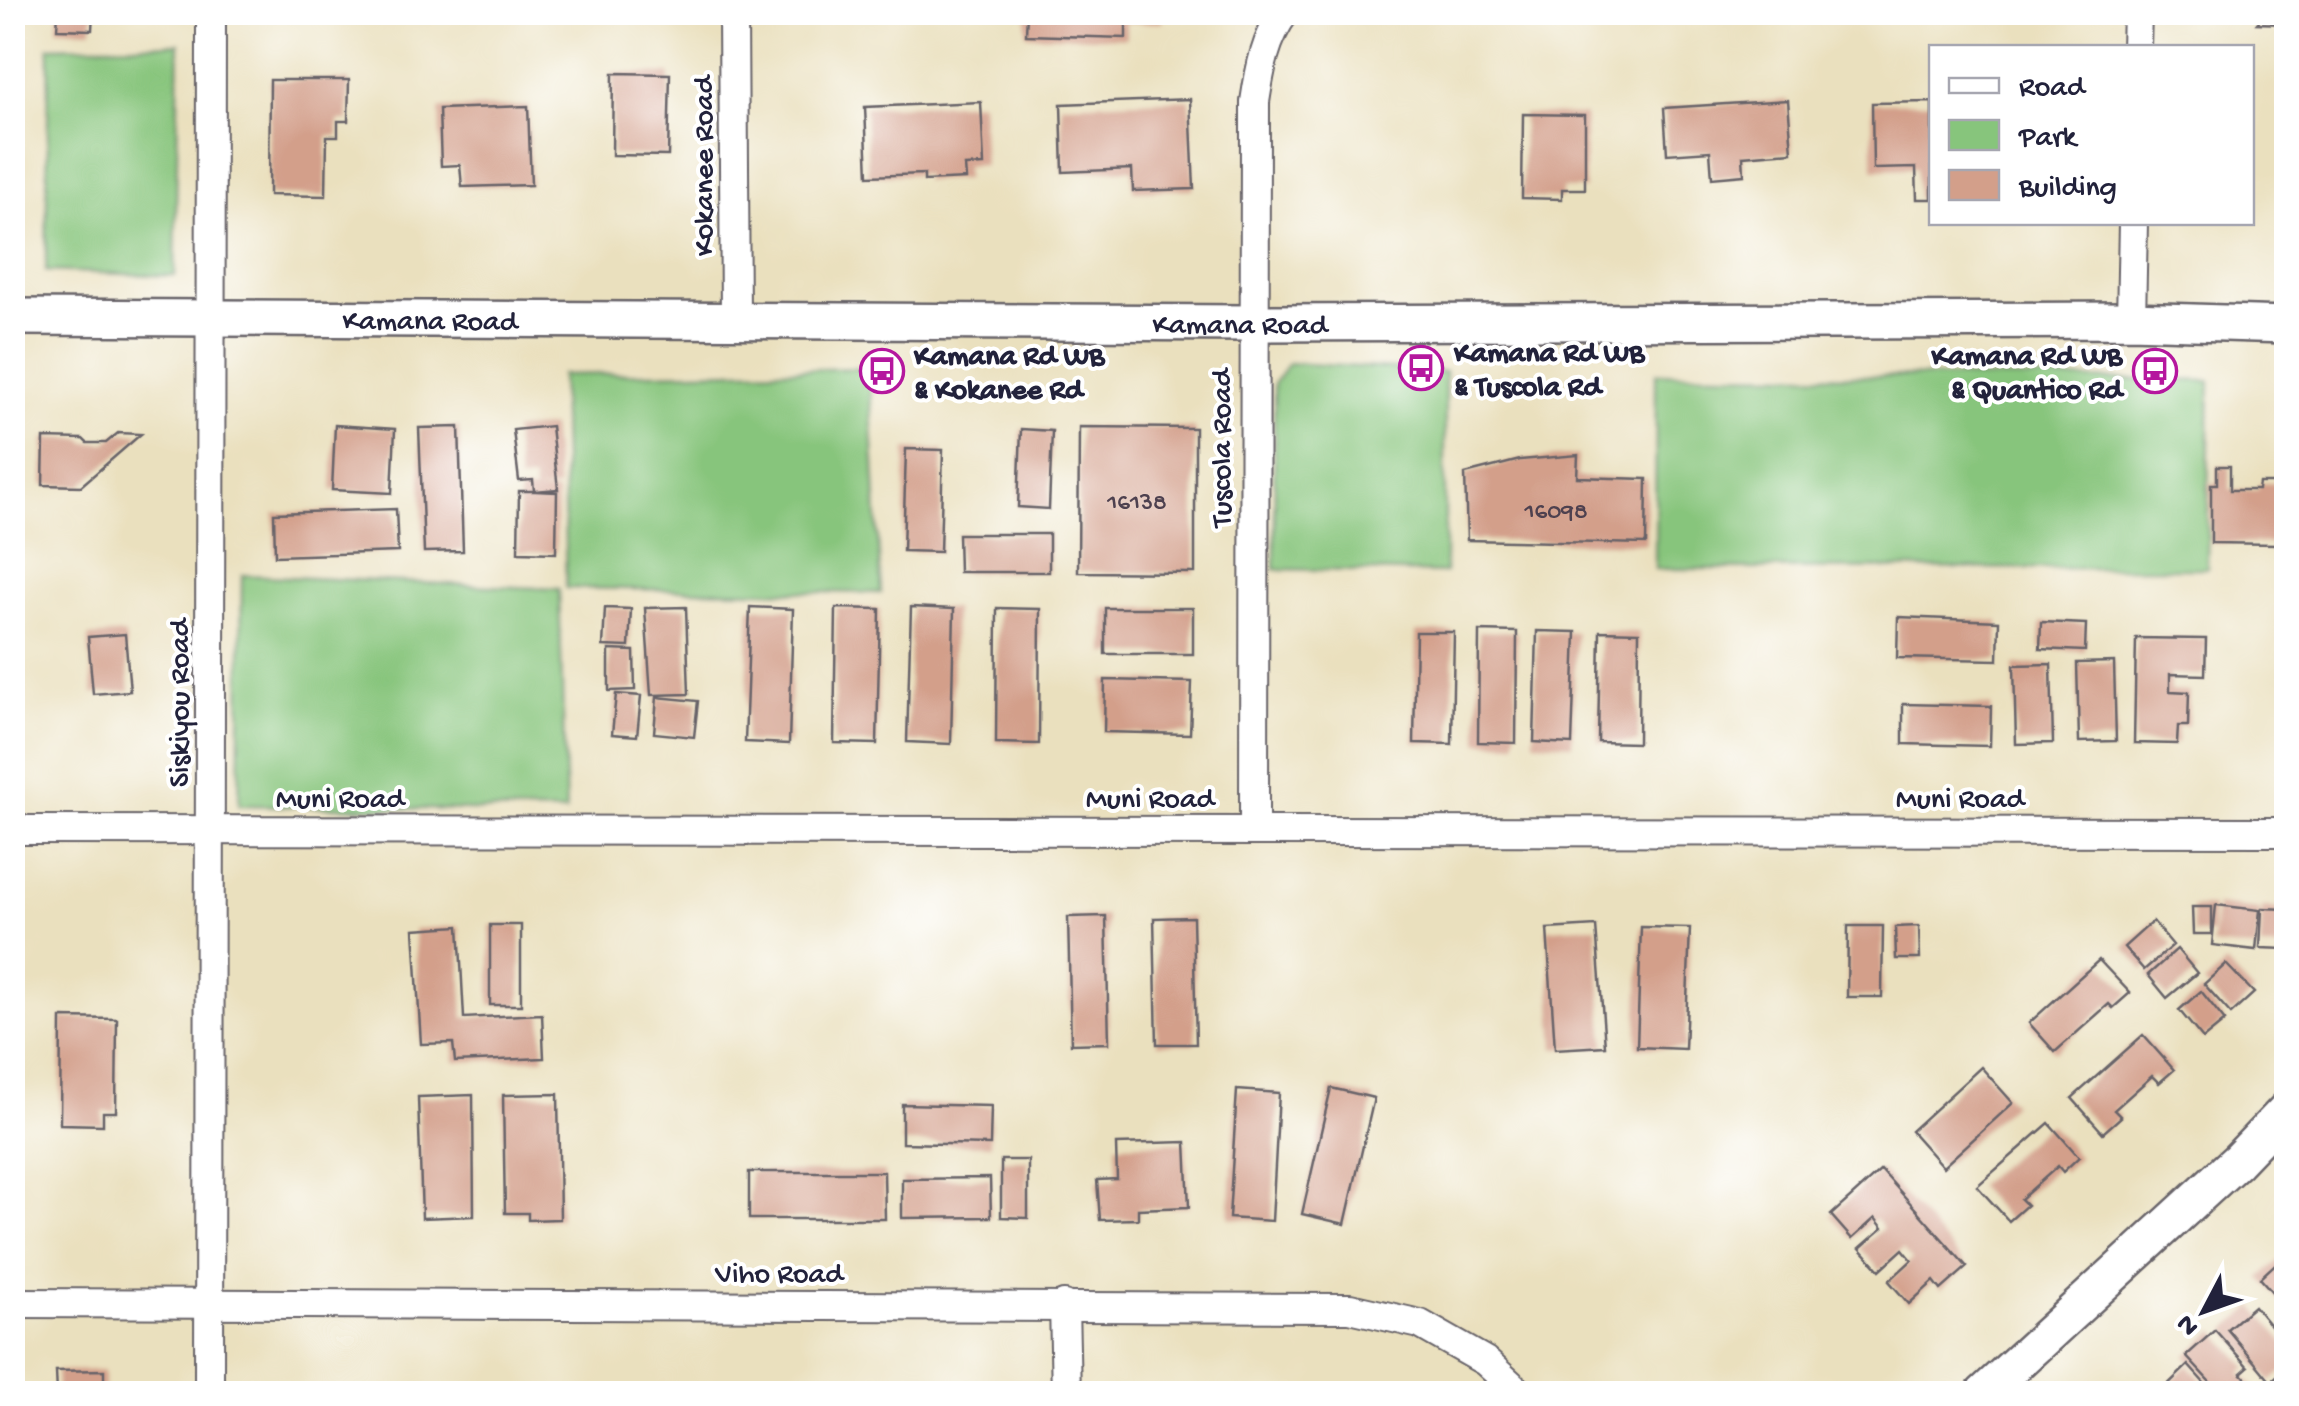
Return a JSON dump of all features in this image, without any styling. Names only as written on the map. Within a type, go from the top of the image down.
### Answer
[{"type":"street","name":"Siskiyou Road","points":[[208,1394],[211,12]]},
{"type":"street","name":"Kokanee Road","points":[[733,12],[735,318]]},
{"type":"street","name":"Tuscola Road","points":[[1254,830],[1254,102],[1265,50],[1273,28],[1285,12]]},
{"type":"street","points":[[2136,45],[2138,12]]},
{"type":"street","points":[[2131,320],[2132,225]]},
{"type":"street","name":"Kamana Road","points":[[12,317],[1252,323],[2131,320],[2286,325]]},
{"type":"street","name":"Muni Road","points":[[12,830],[2286,832]]},
{"type":"street","points":[[1984,1394],[2286,1110]]},
{"type":"street","name":"Viho Road","points":[[12,1303],[1350,1308],[1420,1324],[1485,1361],[1521,1394]]},
{"type":"street","points":[[1064,1305],[1066,1394]]},
{"type":"green space","points":[[179,44],[175,276],[46,271],[49,47]]},
{"type":"green space","points":[[1289,363],[1445,372],[1445,573],[1275,569],[1274,383]]},
{"type":"green space","points":[[869,368],[881,593],[566,588],[561,375]]},
{"type":"green space","points":[[1656,373],[2210,381],[2207,568],[1655,569]]},
{"type":"green space","points":[[242,575],[559,589],[566,812],[239,805]]},
{"type":"building","points":[[58,12],[93,12],[92,30],[57,29]]},
{"type":"building","points":[[400,12],[438,12],[438,17],[400,18]]},
{"type":"building","points":[[1027,12],[1162,12],[1162,23],[1126,22],[1126,38],[1026,35]]},
{"type":"building","points":[[2267,12],[2286,12],[2286,24],[2257,23]]},
{"type":"building","points":[[613,73],[670,74],[668,156],[612,155]]},
{"type":"building","points":[[270,80],[349,80],[348,121],[338,121],[338,136],[327,136],[326,196],[269,195]]},
{"type":"building","points":[[1190,99],[1194,189],[1133,191],[1132,169],[1063,172],[1061,104]]},
{"type":"building","points":[[1788,100],[1792,152],[1743,156],[1744,175],[1712,178],[1710,151],[1667,154],[1664,108]]},
{"type":"building","points":[[981,102],[984,165],[965,166],[966,179],[924,181],[924,174],[868,176],[865,107]]},
{"type":"building","points":[[1929,102],[1929,199],[1917,199],[1916,168],[1873,169],[1872,103]]},
{"type":"building","points":[[528,106],[531,185],[462,187],[460,165],[441,166],[439,109]]},
{"type":"building","points":[[1523,114],[1585,115],[1585,189],[1562,189],[1562,199],[1522,198]]},
{"type":"building","points":[[12,131],[18,131],[17,181],[12,181]]},
{"type":"building","points":[[12,417],[24,417],[22,463],[12,463]]},
{"type":"building","points":[[335,425],[395,429],[392,493],[332,490]]},
{"type":"building","points":[[551,426],[558,489],[535,491],[557,492],[556,553],[518,552],[519,491],[534,491],[533,480],[519,481],[513,430]]},
{"type":"building","points":[[459,427],[463,551],[424,552],[419,428]]},
{"type":"building","points":[[1079,427],[1195,428],[1195,573],[1078,572]]},
{"type":"building","points":[[1021,429],[1052,431],[1049,509],[1018,507]]},
{"type":"building","points":[[118,433],[141,434],[81,486],[43,485],[44,438],[106,443]]},
{"type":"building","points":[[906,449],[943,450],[940,552],[903,551]]},
{"type":"building","points":[[1578,455],[1577,477],[1647,479],[1646,544],[1467,540],[1465,474],[1520,460]]},
{"type":"building","points":[[2217,466],[2230,466],[2230,490],[2258,490],[2259,483],[2277,483],[2277,544],[2211,543],[2211,484],[2217,484]]},
{"type":"building","points":[[396,509],[398,552],[275,556],[274,513]]},
{"type":"building","points":[[958,534],[1049,534],[1049,572],[959,572]]},
{"type":"building","points":[[686,607],[689,694],[651,695],[645,608]]},
{"type":"building","points":[[750,607],[793,609],[789,744],[745,742]]},
{"type":"building","points":[[911,607],[954,609],[951,744],[907,742]]},
{"type":"building","points":[[605,608],[631,609],[629,647],[603,646]]},
{"type":"building","points":[[836,608],[880,609],[877,744],[834,743]]},
{"type":"building","points":[[997,608],[1040,609],[1039,744],[996,743]]},
{"type":"building","points":[[1105,608],[1193,608],[1193,654],[1105,654]]},
{"type":"building","points":[[1898,617],[1999,621],[1998,660],[1897,658]]},
{"type":"building","points":[[2041,622],[2086,624],[2085,651],[2040,649]]},
{"type":"building","points":[[1479,631],[1517,632],[1516,743],[1478,742]]},
{"type":"building","points":[[1537,631],[1576,632],[1572,744],[1534,742]]},
{"type":"building","points":[[1600,631],[1639,632],[1638,743],[1598,742]]},
{"type":"building","points":[[1416,632],[1454,632],[1452,744],[1414,743]]},
{"type":"building","points":[[125,634],[130,691],[93,694],[88,637]]},
{"type":"building","points":[[2136,638],[2206,639],[2205,675],[2170,674],[2170,691],[2189,692],[2188,726],[2178,726],[2177,744],[2134,743]]},
{"type":"building","points":[[609,650],[634,651],[635,690],[609,691]]},
{"type":"building","points":[[2114,662],[2116,741],[2079,742],[2077,663]]},
{"type":"building","points":[[2051,664],[2053,743],[2016,744],[2014,665]]},
{"type":"building","points":[[1105,680],[1192,682],[1190,734],[1104,732]]},
{"type":"building","points":[[616,694],[641,696],[637,736],[612,734]]},
{"type":"building","points":[[657,697],[698,701],[694,737],[654,733]]},
{"type":"building","points":[[1903,704],[1991,706],[1990,746],[1903,744]]},
{"type":"building","points":[[2216,905],[2260,910],[2256,950],[2212,945]]},
{"type":"building","points":[[2192,907],[2212,907],[2212,934],[2193,934]]},
{"type":"building","points":[[2262,908],[2286,909],[2286,949],[2260,948]]},
{"type":"building","points":[[1106,916],[1109,1043],[1071,1044],[1068,917]]},
{"type":"building","points":[[1193,917],[1196,1044],[1157,1044],[1154,918]]},
{"type":"building","points":[[2153,921],[2173,945],[2144,970],[2124,947]]},
{"type":"building","points":[[490,925],[521,925],[521,1005],[490,1005]]},
{"type":"building","points":[[459,926],[464,1018],[542,1014],[544,1058],[455,1062],[453,1043],[421,1044],[414,929]]},
{"type":"building","points":[[1596,926],[1605,1046],[1555,1049],[1547,929]]},
{"type":"building","points":[[1848,926],[1883,926],[1882,997],[1847,997]]},
{"type":"building","points":[[1919,926],[1920,959],[1896,959],[1895,927]]},
{"type":"building","points":[[1641,927],[1690,928],[1685,1049],[1637,1047]]},
{"type":"building","points":[[2177,949],[2197,973],[2167,998],[2148,975]]},
{"type":"building","points":[[2099,960],[2130,993],[2113,1008],[2109,1004],[2055,1052],[2029,1023]]},
{"type":"building","points":[[2226,964],[2254,993],[2231,1014],[2204,984]]},
{"type":"building","points":[[2201,991],[2225,1021],[2203,1039],[2179,1010]]},
{"type":"building","points":[[61,1018],[117,1019],[116,1112],[103,1112],[103,1125],[60,1124]]},
{"type":"building","points":[[2143,1035],[2174,1070],[2159,1083],[2152,1076],[2114,1110],[2121,1117],[2103,1133],[2072,1098]]},
{"type":"building","points":[[1981,1067],[2013,1103],[1943,1167],[1911,1131]]},
{"type":"building","points":[[1331,1088],[1374,1098],[1345,1224],[1302,1214]]},
{"type":"building","points":[[1237,1090],[1279,1093],[1272,1221],[1229,1218]]},
{"type":"building","points":[[558,1094],[560,1219],[528,1220],[528,1213],[505,1213],[503,1095]]},
{"type":"building","points":[[473,1095],[474,1216],[422,1218],[418,1097]]},
{"type":"building","points":[[902,1104],[991,1106],[990,1145],[902,1143]]},
{"type":"building","points":[[2049,1123],[2079,1157],[2063,1172],[2058,1166],[2021,1199],[2027,1205],[2009,1221],[1977,1186]]},
{"type":"building","points":[[1186,1142],[1189,1207],[1138,1209],[1138,1219],[1100,1220],[1097,1180],[1117,1179],[1116,1144]]},
{"type":"building","points":[[1001,1160],[1028,1160],[1028,1218],[1001,1217]]},
{"type":"building","points":[[1881,1170],[1967,1267],[1941,1290],[1934,1281],[1909,1304],[1889,1281],[1912,1260],[1903,1249],[1880,1270],[1860,1248],[1883,1228],[1875,1218],[1852,1239],[1831,1215]]},
{"type":"building","points":[[749,1172],[884,1172],[885,1219],[749,1219]]},
{"type":"building","points":[[990,1178],[991,1217],[902,1218],[902,1179]]},
{"type":"building","points":[[2286,1254],[2286,1308],[2260,1278]]},
{"type":"building","points":[[2254,1306],[2286,1345],[2286,1369],[2271,1382],[2227,1329]]},
{"type":"building","points":[[2215,1330],[2248,1367],[2241,1373],[2261,1394],[2221,1394],[2186,1356]]},
{"type":"building","points":[[2188,1365],[2214,1394],[2158,1394]]},
{"type":"building","points":[[104,1370],[104,1394],[57,1394],[56,1371]]},
{"type":"place","name":"Kamana Rd WB & Tuscola Rd","points":[[1421,368]]},
{"type":"place","name":"Kamana Rd WB & Kokanee Rd","points":[[882,371]]},
{"type":"place","name":"Kamana Rd WB & Quantico Rd","points":[[2155,371]]}]
